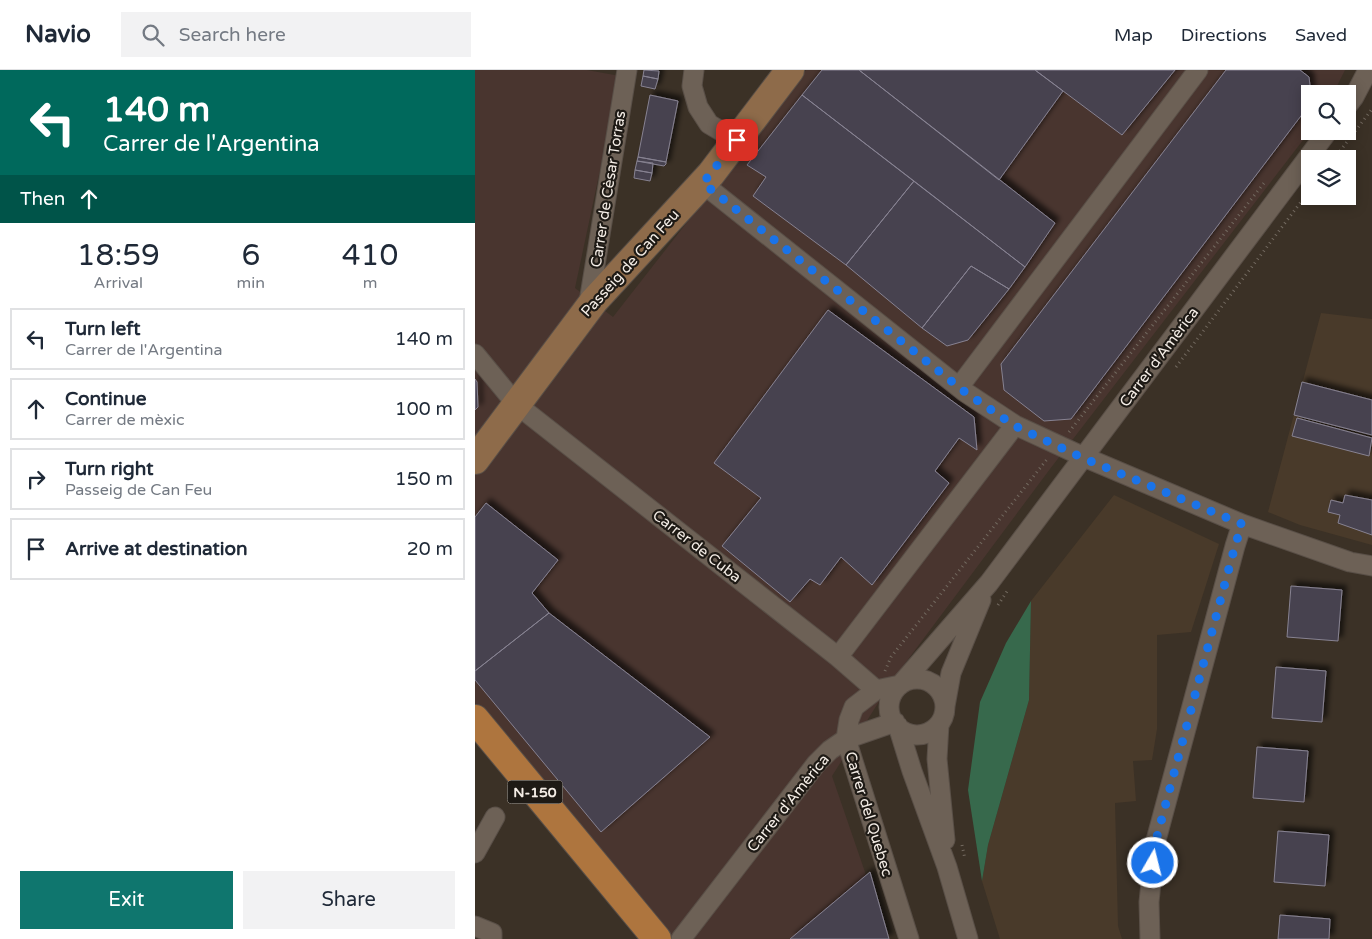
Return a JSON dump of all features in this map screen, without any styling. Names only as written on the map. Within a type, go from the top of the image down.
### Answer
[{"type":"main road","name":"N-150","points":[[476,721],[657,939]]},
{"type":"street","name":"Carrer de Cèsar Torras","points":[[588,309],[627,70]]},
{"type":"street","points":[[694,70],[692,86],[698,107],[709,124],[737,140]]},
{"type":"street","name":"Passeig de Can Feu","points":[[475,460],[588,309],[703,183],[790,70]]},
{"type":"street","points":[[959,387],[1198,70]]},
{"type":"street","points":[[1356,93],[1368,70]]},
{"type":"street","name":"Carrer d'Amèrica","points":[[901,684],[989,583],[1321,140]]},
{"type":"street","points":[[703,183],[959,387],[1015,426],[1083,458],[1242,524],[1349,562],[1372,566]]},
{"type":"street","name":"Carrer de Cuba","points":[[475,354],[516,404],[838,657],[876,690]]},
{"type":"street","points":[[838,657],[1015,426]]},
{"type":"street","points":[[1150,939],[1149,902],[1155,844],[1232,555],[1242,524]]},
{"type":"street","name":"Carrer d'Amèrica","points":[[945,706],[951,673],[989,583]]},
{"type":"street","points":[[846,739],[849,720],[854,706],[876,690],[901,684],[912,679],[927,680],[936,686],[943,696],[945,706],[944,715],[939,724],[931,731],[923,734],[905,731],[896,724]]},
{"type":"street","points":[[901,684],[893,694],[890,712],[947,866],[968,939]]},
{"type":"street","name":"Carrer del Quebec","points":[[896,724],[846,739],[909,939]]},
{"type":"street","points":[[939,724],[937,759],[947,866]]},
{"type":"street","name":"Carrer d'Amèrica","points":[[681,939],[816,764],[830,750],[846,739]]},
{"type":"street","points":[[475,853],[495,817]]},
{"type":"street","points":[[475,926],[492,933],[493,939]]},
{"type":"path","points":[[1341,150],[1372,109]]},
{"type":"path","points":[[876,690],[891,657],[1265,182]]},
{"type":"path","points":[[1173,371],[1301,202]]},
{"type":"path","points":[[994,612],[1008,590]]},
{"type":"path","points":[[961,840],[966,868]]},
{"type":"shaded area","points":[[475,70],[587,70],[620,76],[575,288],[613,317],[806,70],[1345,70],[1338,85],[1301,85],[1301,140],[1303,140],[1050,469],[892,681],[832,776],[888,939],[666,939],[475,714]]},
{"type":"shaded area","points":[[1321,313],[1372,319],[1372,545],[1300,525],[1268,512]]},
{"type":"shaded area","points":[[1114,495],[1219,544],[1191,632],[1157,635],[1157,729],[1152,760],[1133,761],[1136,801],[1115,803],[1118,926],[1122,939],[1000,939],[982,881],[988,845],[1029,700],[1031,601]]},
{"type":"green space","points":[[1031,601],[1029,700],[988,845],[982,881],[968,790],[980,702],[1006,643]]},
{"type":"building","points":[[644,70],[659,71],[658,79],[643,76]]},
{"type":"building","points":[[822,70],[859,70],[1055,223],[1025,267],[802,95]]},
{"type":"building","points":[[859,70],[1035,70],[1063,91],[999,180]]},
{"type":"building","points":[[1035,70],[1175,70],[1122,135]]},
{"type":"building","points":[[1226,70],[1300,70],[1309,77],[1310,85],[1301,85],[1301,116],[1071,419],[1044,421],[1004,390],[1001,364]]},
{"type":"building","points":[[643,76],[658,79],[655,89],[641,86]]},
{"type":"building","points":[[650,95],[678,101],[666,162],[638,157]]},
{"type":"building","points":[[802,95],[914,181],[846,265],[753,196],[766,177],[747,165]]},
{"type":"building","points":[[638,157],[666,162],[666,164],[664,166],[637,161]]},
{"type":"building","points":[[637,161],[653,163],[652,173],[635,170]]},
{"type":"building","points":[[635,170],[652,173],[650,181],[634,178]]},
{"type":"building","points":[[914,181],[1025,267],[1009,289],[971,266],[922,328],[846,265]]},
{"type":"building","points":[[971,266],[1009,289],[968,340],[947,346],[922,328]]},
{"type":"building","points":[[828,310],[974,417],[977,450],[959,438],[935,471],[949,483],[872,585],[841,557],[820,585],[810,579],[790,602],[722,546],[761,498],[714,463]]},
{"type":"building","points":[[475,379],[477,382],[478,407],[475,410]]},
{"type":"building","points":[[1302,382],[1372,400],[1372,435],[1294,415]]},
{"type":"building","points":[[1297,418],[1372,438],[1369,456],[1292,436]]},
{"type":"building","points":[[1345,495],[1372,500],[1372,535],[1338,523],[1340,515],[1328,512],[1331,500],[1343,503]]},
{"type":"building","points":[[486,503],[558,560],[532,593],[549,613],[475,671],[475,517]]},
{"type":"building","points":[[1291,586],[1342,590],[1338,641],[1287,637]]},
{"type":"building","points":[[549,613],[710,737],[601,832],[475,680],[475,671]]},
{"type":"building","points":[[1276,667],[1326,671],[1322,722],[1272,718]]},
{"type":"building","points":[[1257,747],[1308,751],[1304,802],[1253,798]]},
{"type":"building","points":[[1278,831],[1329,835],[1325,886],[1274,882]]},
{"type":"building","points":[[870,872],[889,939],[790,939]]},
{"type":"building","points":[[1280,915],[1330,919],[1329,939],[1278,939]]},
{"type":"route","points":[[737,140],[703,183],[965,392],[1015,426],[1083,458],[1242,524],[1155,844],[1153,863]]}]
